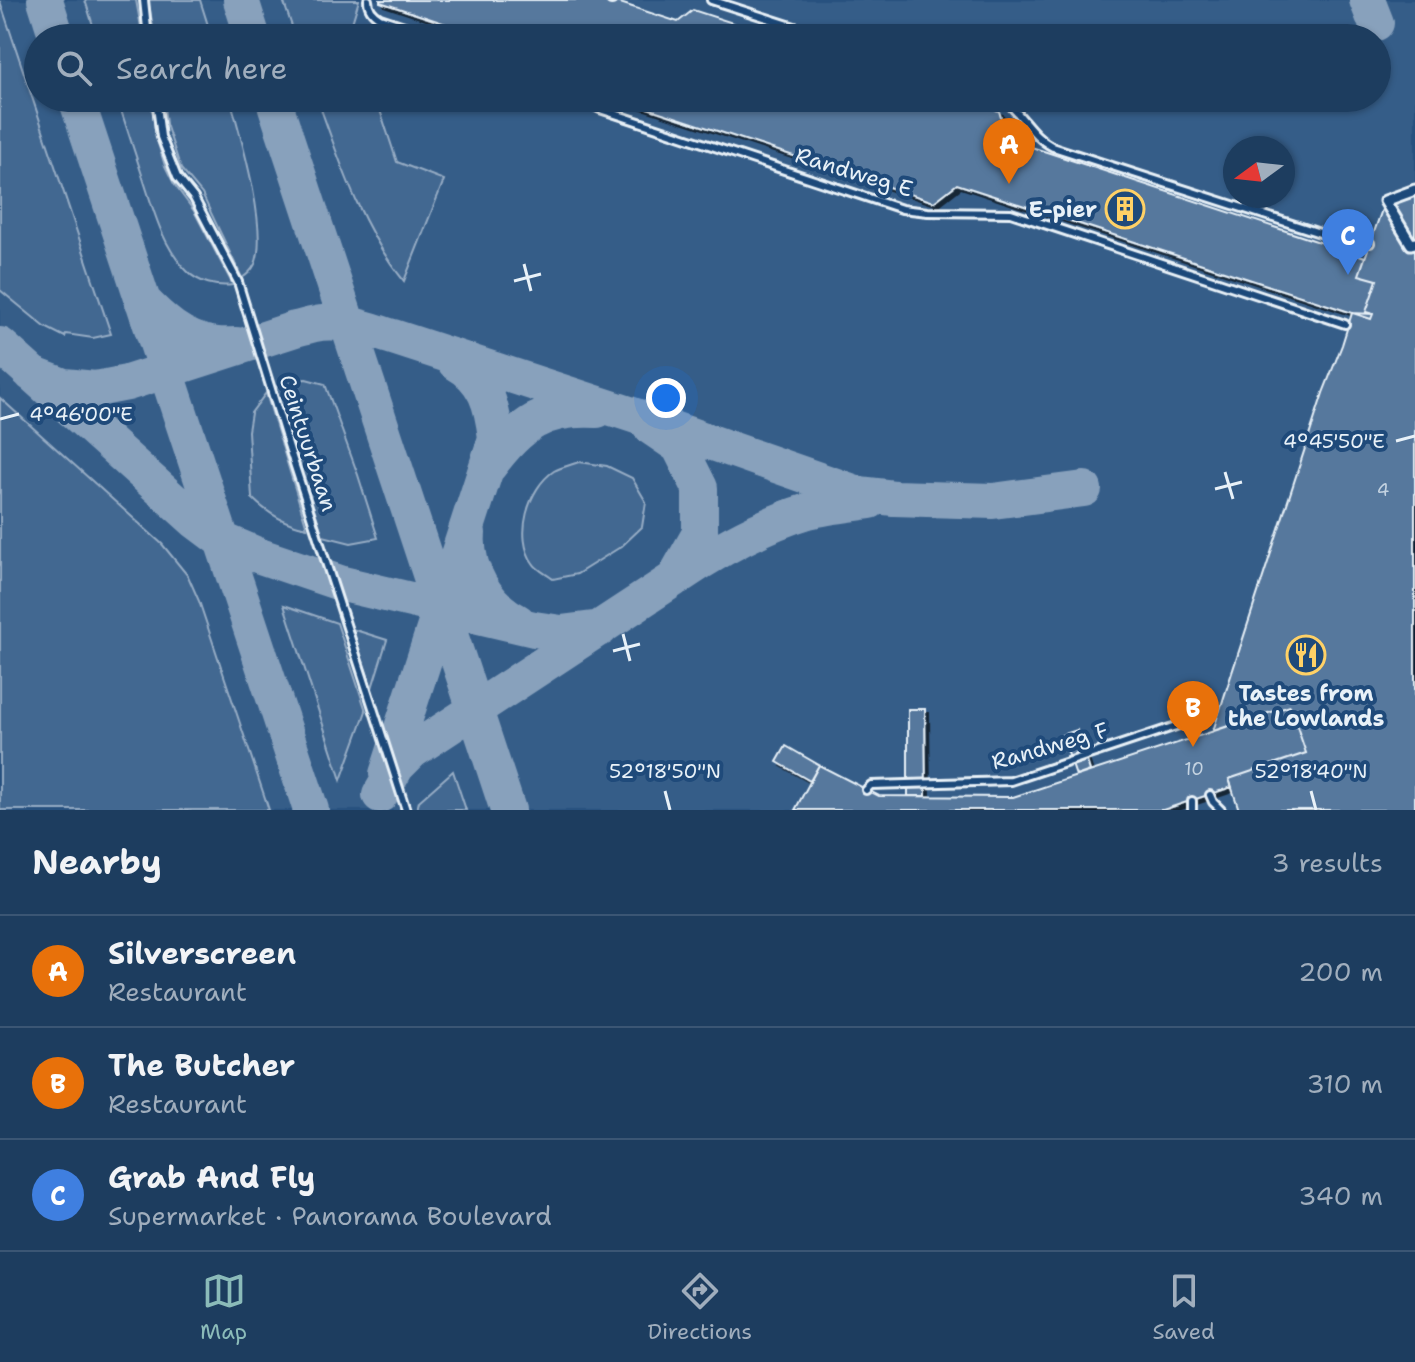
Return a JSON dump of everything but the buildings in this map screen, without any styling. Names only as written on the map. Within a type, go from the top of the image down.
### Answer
[{"type":"street","points":[[1415,190],[1385,201],[1411,244],[1415,243]]},
{"type":"lane","points":[[144,0],[147,24]]},
{"type":"lane","points":[[368,0],[372,13],[398,24]]},
{"type":"lane","points":[[711,0],[728,2],[790,24]]},
{"type":"lane","name":"Ceintuurbaan","points":[[158,112],[161,137],[177,177],[194,198],[238,282],[406,810]]},
{"type":"lane","name":"Randweg E","points":[[609,112],[902,209],[1011,213],[1345,324]]},
{"type":"lane","points":[[1018,112],[1054,151],[1326,235],[1370,243]]},
{"type":"lane","points":[[1031,219],[1035,210]]},
{"type":"lane","name":"Randweg F","points":[[866,790],[871,785],[1011,781],[1194,720]]},
{"type":"lane","points":[[1210,795],[1221,810]]},
{"type":"shaded area","points":[[0,0],[1415,0],[1415,810],[0,810]]},
{"type":"shaded area","points":[[85,0],[136,0],[140,24],[93,24]]},
{"type":"shaded area","points":[[148,0],[200,0],[208,24],[152,24]]},
{"type":"shaded area","points":[[283,0],[359,0],[352,24],[291,24]]},
{"type":"shaded area","points":[[0,1],[24,73],[24,112],[37,112],[111,334],[93,338],[66,334],[65,337],[45,327],[0,290]]},
{"type":"shaded area","points":[[122,112],[153,112],[165,166],[194,211],[233,285],[214,285],[197,279],[187,271],[165,240]]},
{"type":"shaded area","points":[[165,112],[234,112],[252,182],[258,229],[255,264],[242,278],[202,194],[181,169]]},
{"type":"shaded area","points":[[322,112],[381,112],[397,162],[444,180],[404,281],[376,239],[343,170]]},
{"type":"shaded area","points":[[306,379],[325,384],[378,538],[351,543],[323,536],[275,388],[285,381]]},
{"type":"shaded area","points":[[266,393],[307,528],[277,517],[252,498],[248,431],[251,413]]},
{"type":"shaded area","points":[[0,398],[162,544],[188,576],[269,810],[0,810]]},
{"type":"shaded area","points":[[579,462],[607,466],[632,478],[646,502],[642,527],[622,546],[577,574],[553,579],[535,565],[527,552],[524,527],[531,501],[545,479],[557,470]]},
{"type":"shaded area","points":[[284,605],[337,623],[366,711],[341,780]]},
{"type":"shaded area","points":[[352,629],[387,640],[372,688]]},
{"type":"shaded area","points":[[453,771],[466,810],[417,810],[419,801]]},
{"type":"taxiway","points":[[45,0],[53,24]]},
{"type":"taxiway","points":[[241,0],[249,24]]},
{"type":"taxiway","points":[[1367,0],[1376,23]]},
{"type":"taxiway","points":[[81,112],[311,810]]},
{"type":"taxiway","points":[[278,112],[508,810]]},
{"type":"taxiway","points":[[142,300],[165,321],[191,338],[214,345],[236,345]]},
{"type":"taxiway","points":[[32,374],[64,386],[96,389],[127,383],[295,329],[321,323],[340,323],[376,331],[633,415],[859,494],[993,501],[1084,489]]},
{"type":"taxiway","points":[[0,345],[220,539],[343,584],[534,629],[561,633],[601,628]]},
{"type":"taxiway","points":[[387,774],[496,438],[486,394],[474,376],[455,362]]},
{"type":"taxiway","points":[[489,466],[512,439],[535,421],[562,412],[597,410]]},
{"type":"taxiway","points":[[380,795],[397,766],[412,751],[674,579],[700,533],[700,488],[679,446],[651,427]]},
{"type":"taxiway","points":[[679,576],[725,547],[774,523],[808,511],[870,501]]},
{"type":"taxiway","points":[[468,533],[470,560],[480,585],[496,606],[518,622]]},
{"type":"place","name":"Silverscreen","points":[[1009,184]]},
{"type":"place","name":"E-pier","points":[[1125,209]]},
{"type":"place","name":"Grab And Fly","points":[[1348,275]]},
{"type":"place","name":"Tastes from the Lowlands","points":[[1306,655]]},
{"type":"place","name":"The Butcher","points":[[1193,747]]}]
